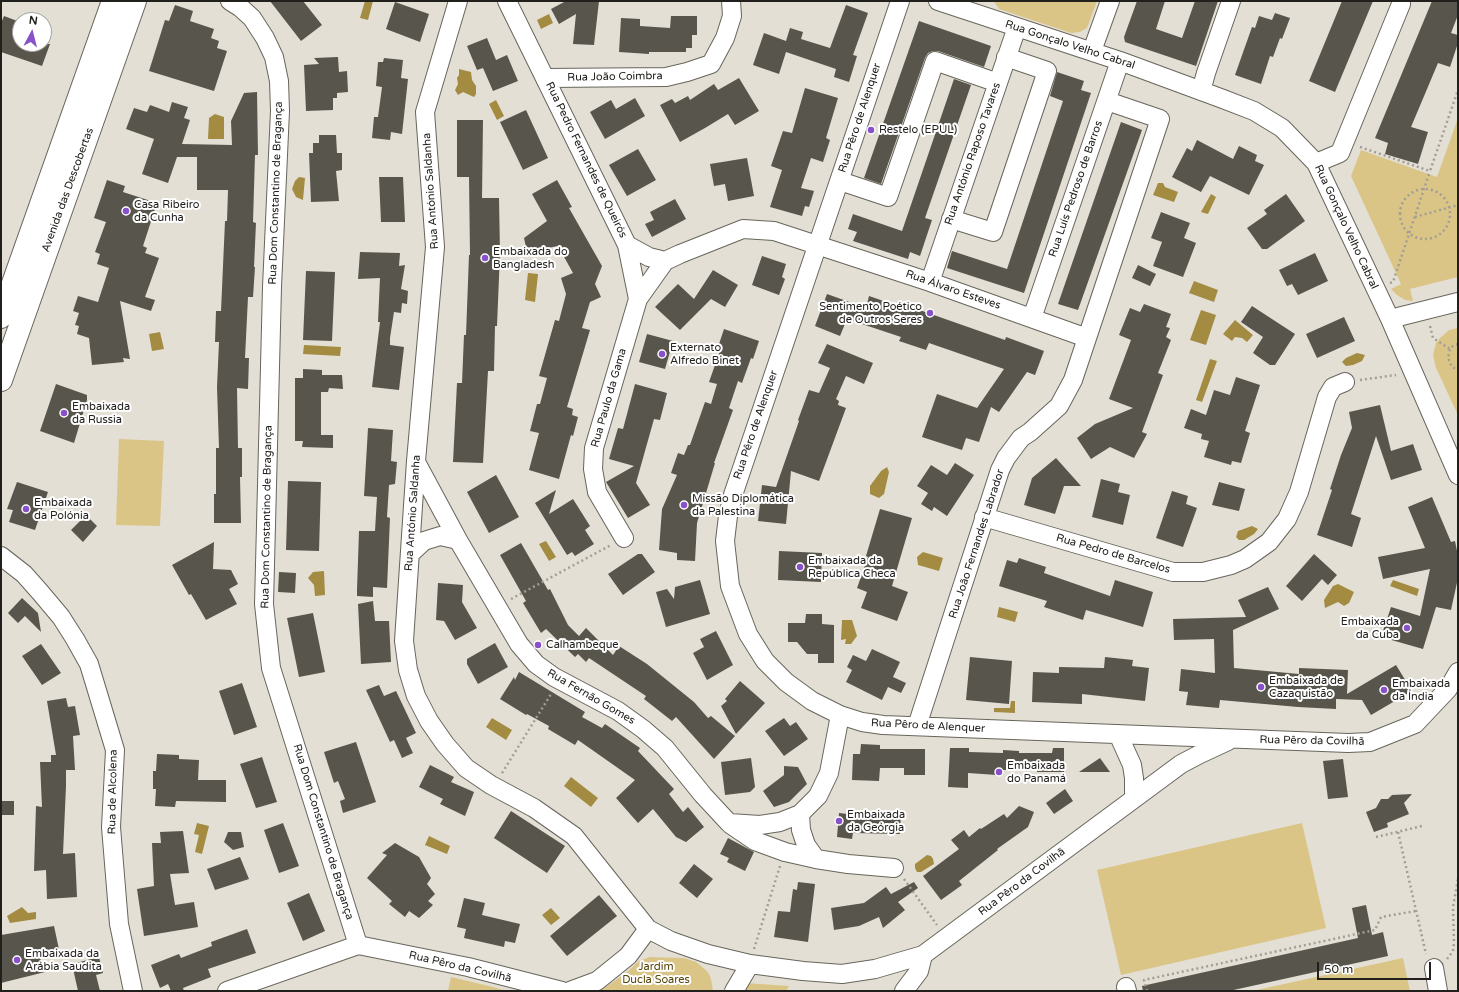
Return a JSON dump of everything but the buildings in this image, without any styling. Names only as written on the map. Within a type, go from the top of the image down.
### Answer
[{"type":"main road","name":"Avenida das Descobertas","points":[[1,317],[113,1]]},
{"type":"main road","name":"Avenida das Descobertas","points":[[1,380],[135,1]]},
{"type":"street","name":"Rua Dom Constantino de Bragança","points":[[230,1],[252,18],[265,38],[274,57],[279,81],[280,111],[272,287],[264,604],[271,668],[358,945]]},
{"type":"street","name":"Rua António Saldanha","points":[[458,1],[425,112],[435,247],[416,461],[404,641],[408,670],[416,696],[429,721],[445,744],[466,768],[491,785],[534,808],[574,836],[648,929]]},
{"type":"street","points":[[449,29],[469,1]]},
{"type":"street","points":[[496,1],[519,24]]},
{"type":"street","name":"Rua Pedro Fernandes de Queirós","points":[[507,1],[627,245],[649,257],[665,261]]},
{"type":"street","name":"Rua João Coimbra","points":[[545,78],[666,77],[711,64],[725,38],[732,16],[730,1]]},
{"type":"street","name":"Rua Pêro de Alenquer","points":[[900,1],[733,495],[728,516],[725,541],[730,586],[748,634],[765,661],[786,682],[812,701],[840,715],[862,722],[883,725],[1232,739]]},
{"type":"street","name":"Rua Gonçalo Velho Cabral","points":[[938,1],[1120,61],[1254,111],[1282,128],[1316,163],[1390,319],[1458,475]]},
{"type":"street","points":[[1092,52],[1110,1]]},
{"type":"street","points":[[1201,91],[1231,1]]},
{"type":"street","points":[[1316,163],[1340,153],[1401,4]]},
{"type":"street","name":"Rua António Raposo Tavares","points":[[930,282],[1017,27]]},
{"type":"street","points":[[951,218],[993,232],[1047,71],[1006,58]]},
{"type":"street","points":[[840,181],[888,197],[935,61],[998,83]]},
{"type":"street","name":"Rua Luís Pedroso de Barros","points":[[1032,318],[1120,61]]},
{"type":"street","name":"Rua João Fernandes Labrador","points":[[917,726],[996,482],[1006,458],[1021,438],[1030,432],[1059,406],[1073,380],[1160,119],[1107,101]]},
{"type":"street","points":[[665,261],[743,229],[774,231],[818,245]]},
{"type":"street","name":"Rua Paulo da Gama","points":[[627,245],[638,299]]},
{"type":"street","name":"Rua Álvaro Esteves","points":[[818,245],[930,282],[1087,338]]},
{"type":"street","name":"Rua Paulo da Gama","points":[[624,538],[597,492],[593,469],[594,448],[638,299],[665,261]]},
{"type":"street","points":[[1390,319],[1458,302]]},
{"type":"street","name":"Rua Pedro de Barcelos","points":[[984,517],[1173,572],[1203,572],[1231,565],[1245,559],[1268,542],[1287,519],[1299,492],[1327,397],[1333,387],[1346,382]]},
{"type":"street","name":"Rua Fernão Gomes","points":[[416,461],[458,540],[519,644],[536,664],[554,677],[618,711],[643,729],[665,748],[703,795],[729,823],[755,841],[785,852],[816,859],[894,868]]},
{"type":"street","points":[[410,554],[424,541],[440,536],[458,540]]},
{"type":"street","name":"Rua de Alcolena","points":[[1,556],[24,574],[60,616],[75,639],[88,664],[115,750],[112,827],[118,924],[133,991]]},
{"type":"street","name":"Rua Pêro da Covilhã","points":[[648,929],[671,940],[708,954],[750,964],[803,971],[842,974],[875,969],[923,955],[947,939],[1181,764],[1232,739],[1348,743],[1370,742],[1415,724],[1448,689],[1458,672]]},
{"type":"street","points":[[729,823],[760,825],[780,822],[800,814],[818,796],[830,773],[840,715]]},
{"type":"street","points":[[1118,734],[1132,765],[1134,778],[1134,798]]},
{"type":"street","points":[[800,814],[801,830],[806,845],[816,859]]},
{"type":"street","points":[[570,991],[597,981],[628,956],[648,929]]},
{"type":"street","points":[[227,991],[358,945]]},
{"type":"street","name":"Rua Pêro da Covilhã","points":[[358,945],[468,967],[562,991]]},
{"type":"street","points":[[904,991],[919,971],[923,955]]},
{"type":"street","points":[[1430,963],[1438,991]]},
{"type":"street","points":[[734,991],[750,964]]},
{"type":"path","points":[[1376,290],[1393,282],[1458,93]]},
{"type":"path","points":[[1344,142],[1430,171]]},
{"type":"path","points":[[1424,189],[1436,192],[1443,197],[1449,213],[1448,221],[1444,229],[1438,235],[1430,238],[1422,238],[1409,233],[1403,226],[1400,218],[1402,203],[1407,196],[1413,192],[1424,189]]},
{"type":"path","points":[[1415,216],[1458,206]]},
{"type":"path","points":[[1438,342],[1450,349]]},
{"type":"path","points":[[1458,344],[1450,349],[1448,358],[1452,367],[1458,370]]},
{"type":"path","points":[[1346,382],[1390,376]]},
{"type":"path","points":[[519,595],[601,551]]},
{"type":"path","points":[[504,771],[554,689]]},
{"type":"path","points":[[1376,837],[1422,826]]},
{"type":"path","points":[[1398,832],[1416,911],[1430,963],[1442,964],[1453,951],[1453,907],[1458,879]]},
{"type":"path","points":[[750,964],[785,852]]},
{"type":"path","points":[[906,882],[947,939]]},
{"type":"path","points":[[1147,991],[1144,980],[1375,930],[1381,918],[1416,911]]},
{"type":"green space","points":[[991,1],[1097,1],[1087,28],[1080,32],[1071,33],[999,9],[995,3]]},
{"type":"green space","points":[[1458,118],[1458,277],[1410,289],[1413,301],[1405,300],[1391,289],[1401,284],[1351,176],[1361,150],[1437,177]]},
{"type":"green space","points":[[1458,328],[1458,415],[1436,368],[1433,355],[1436,343],[1440,338],[1449,330]]},
{"type":"green space","points":[[119,439],[164,441],[160,526],[116,525]]},
{"type":"green space","points":[[1302,823],[1326,928],[1121,975],[1097,870]]},
{"type":"green space","name":"Jardim Ducla Soares","points":[[650,957],[684,958],[696,962],[707,971],[710,976],[713,991],[600,991],[626,973],[639,961]]},
{"type":"green space","points":[[1403,958],[1410,991],[1252,991]]},
{"type":"green space","points":[[451,977],[493,987],[507,991],[448,991]]},
{"type":"green space","points":[[745,983],[789,986],[786,991],[740,991]]},
{"type":"shaded area","points":[[365,1],[373,1],[368,20],[360,18]]},
{"type":"shaded area","points":[[549,14],[553,23],[541,29],[537,20]]},
{"type":"shaded area","points":[[459,69],[471,72],[472,80],[476,86],[476,94],[474,97],[463,92],[458,95],[455,90],[458,84],[457,78],[459,75]]},
{"type":"shaded area","points":[[496,100],[504,116],[497,120],[489,104]]},
{"type":"shaded area","points":[[215,114],[224,117],[224,139],[208,139],[209,118]]},
{"type":"shaded area","points":[[299,177],[305,178],[303,200],[296,197],[292,189],[295,181]]},
{"type":"shaded area","points":[[1158,183],[1163,183],[1165,187],[1178,192],[1174,202],[1153,195]]},
{"type":"shaded area","points":[[1211,194],[1216,197],[1208,214],[1201,212]]},
{"type":"shaded area","points":[[528,273],[538,274],[535,302],[525,300]]},
{"type":"shaded area","points":[[1194,281],[1218,290],[1214,302],[1189,293]]},
{"type":"shaded area","points":[[1201,310],[1216,315],[1206,345],[1190,340]]},
{"type":"shaded area","points":[[1235,320],[1253,335],[1247,342],[1242,338],[1235,337],[1232,341],[1223,334]]},
{"type":"shaded area","points":[[160,332],[164,349],[152,351],[149,334]]},
{"type":"shaded area","points":[[304,345],[341,347],[340,356],[303,354]]},
{"type":"shaded area","points":[[1357,353],[1365,355],[1362,361],[1346,366],[1342,362],[1346,358]]},
{"type":"shaded area","points":[[1210,359],[1217,361],[1202,402],[1196,400]]},
{"type":"shaded area","points":[[887,467],[889,472],[884,494],[879,498],[870,494],[870,486],[881,471]]},
{"type":"shaded area","points":[[1252,526],[1258,529],[1254,534],[1244,540],[1239,540],[1236,537],[1238,531]]},
{"type":"shaded area","points":[[546,541],[556,557],[549,561],[539,544]]},
{"type":"shaded area","points":[[923,552],[943,558],[939,571],[918,565],[917,557]]},
{"type":"shaded area","points":[[324,571],[325,595],[315,596],[314,585],[308,578],[313,572]]},
{"type":"shaded area","points":[[1393,580],[1419,589],[1417,596],[1390,586]]},
{"type":"shaded area","points":[[1338,584],[1354,592],[1349,603],[1344,606],[1338,602],[1325,608],[1324,600],[1333,586]]},
{"type":"shaded area","points":[[999,607],[1018,612],[1015,622],[997,617]]},
{"type":"shaded area","points":[[842,620],[852,620],[857,636],[851,644],[845,644],[846,639],[841,640]]},
{"type":"shaded area","points":[[1011,701],[1015,701],[1015,713],[994,712],[994,708],[1010,708]]},
{"type":"shaded area","points":[[492,718],[512,730],[506,740],[486,727]]},
{"type":"shaded area","points":[[571,777],[598,798],[591,807],[564,786]]},
{"type":"shaded area","points":[[197,823],[209,826],[202,854],[195,852],[199,835],[194,834]]},
{"type":"shaded area","points":[[429,836],[450,846],[447,854],[425,845]]},
{"type":"shaded area","points":[[927,855],[931,856],[934,864],[921,872],[917,872],[915,864]]},
{"type":"shaded area","points":[[22,907],[28,913],[36,912],[36,919],[10,923],[7,916]]},
{"type":"shaded area","points":[[551,908],[560,918],[551,925],[542,915]]},
{"type":"place","name":"Restelo (EPUL)","points":[[871,130]]},
{"type":"place","name":"Casa Ribeiro da Cunha","points":[[126,211]]},
{"type":"place","name":"Embaixada do Bangladesh","points":[[485,258]]},
{"type":"place","name":"Sentimento Poético de Outros Seres","points":[[930,313]]},
{"type":"place","name":"Externato Alfredo Binet","points":[[662,354]]},
{"type":"place","name":"Embaixada da Russia","points":[[64,413]]},
{"type":"place","name":"Missão Diplomática da Palestina","points":[[684,505]]},
{"type":"place","name":"Embaixada da Polónia","points":[[26,509]]},
{"type":"place","name":"Embaixada da República Checa","points":[[800,567]]},
{"type":"place","name":"Embaixada da Cuba","points":[[1407,628]]},
{"type":"place","name":"Calhambeque","points":[[538,645]]},
{"type":"place","name":"Embaixada de Cazaquistão","points":[[1261,687]]},
{"type":"place","name":"Embaixada da Índia","points":[[1384,690]]},
{"type":"place","name":"Embaixada do Panamá","points":[[999,772]]},
{"type":"place","name":"Embaixada da Geórgia","points":[[839,821]]},
{"type":"place","name":"Embaixada da Arábia Saudita","points":[[17,960]]}]
